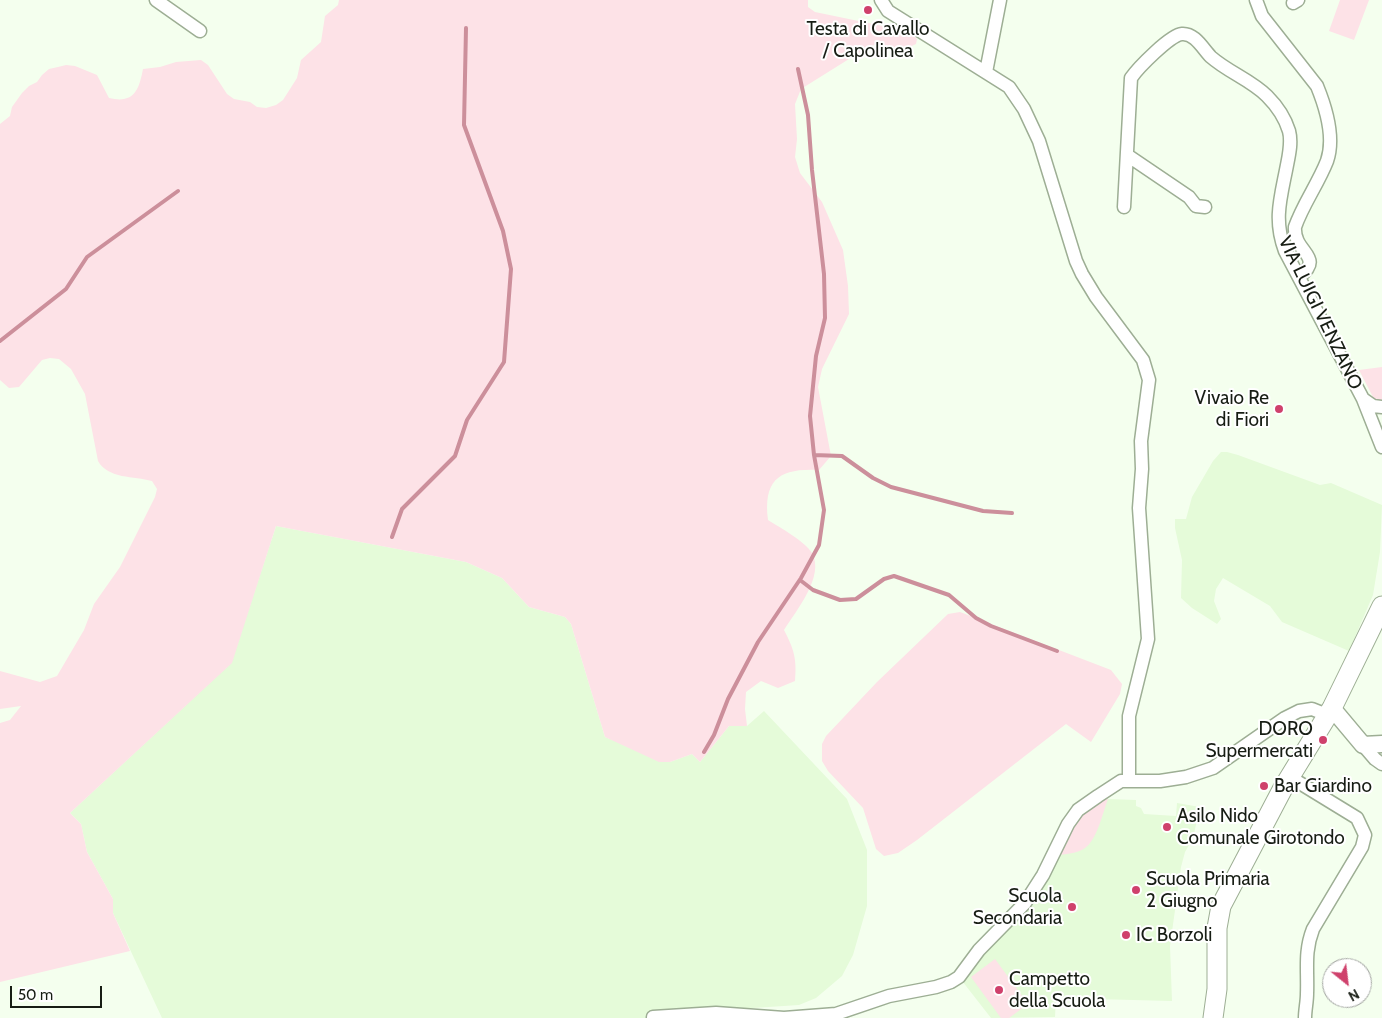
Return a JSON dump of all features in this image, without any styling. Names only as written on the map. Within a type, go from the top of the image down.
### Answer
[{"type":"main road","points":[[1212,1018],[1217,989],[1217,928],[1221,906],[1290,777],[1330,711],[1382,606]]},
{"type":"street","points":[[156,0],[200,31]]},
{"type":"street","points":[[881,0],[888,11],[1009,87],[1024,109],[1039,141],[1076,261],[1082,274],[1096,297],[1143,360],[1149,380],[1141,442],[1142,469],[1139,508],[1148,639],[1129,716],[1128,781]]},
{"type":"street","points":[[986,72],[1000,0]]},
{"type":"street","points":[[1256,0],[1262,16],[1316,86],[1322,98],[1328,121],[1330,142],[1327,160],[1295,228],[1295,237],[1299,246],[1308,256],[1311,263],[1310,268],[1300,277]]},
{"type":"street","name":"VIA LUIGI VENZANO","points":[[1124,207],[1131,78],[1139,68],[1173,37],[1182,34],[1191,36],[1222,65],[1265,94],[1278,109],[1286,124],[1290,136],[1290,152],[1278,223],[1281,239],[1285,251],[1363,400],[1382,447]]},
{"type":"street","points":[[1127,155],[1189,197],[1196,206],[1205,208]]},
{"type":"street","name":"VIA LUIGI VENZANO","points":[[1363,400],[1382,408]]},
{"type":"street","points":[[1382,422],[1380,432],[1382,447]]},
{"type":"street","points":[[653,1017],[716,1013],[776,1018],[836,1014],[889,996],[936,987],[951,982],[959,977],[978,950],[1025,903],[1043,875],[1068,824],[1078,810],[1122,781],[1160,781],[1213,768],[1294,713],[1304,709],[1330,711],[1382,764]]},
{"type":"street","points":[[1363,745],[1382,744]]},
{"type":"street","points":[[1290,777],[1357,818],[1366,835],[1362,847],[1313,928],[1308,941],[1305,1018]]},
{"type":"shaded area","points":[[339,0],[808,0],[808,7],[815,12],[902,30],[911,33],[917,39],[916,44],[903,50],[874,45],[865,49],[801,89],[795,104],[797,139],[795,157],[800,173],[822,202],[843,250],[848,286],[849,314],[822,369],[818,387],[831,456],[819,470],[794,471],[784,474],[777,479],[768,495],[768,520],[804,544],[812,553],[815,562],[815,572],[807,593],[784,630],[794,654],[796,666],[795,681],[778,688],[761,681],[746,692],[747,726],[729,726],[700,762],[692,754],[670,762],[659,762],[605,737],[571,624],[565,617],[529,607],[502,578],[466,562],[276,526],[232,663],[70,813],[81,824],[87,852],[113,899],[113,913],[130,951],[0,982],[0,723],[10,720],[21,706],[0,709],[0,671],[40,682],[57,676],[84,630],[94,604],[120,567],[155,497],[157,489],[152,481],[122,476],[102,467],[98,461],[85,394],[71,369],[59,359],[50,358],[42,360],[19,387],[9,388],[0,380],[0,124],[10,116],[12,107],[29,86],[37,82],[49,69],[66,65],[75,66],[97,75],[109,98],[124,99],[134,94],[140,83],[143,69],[160,67],[176,62],[201,60],[208,65],[227,94],[234,99],[250,102],[257,107],[266,108],[276,105],[283,100],[297,78],[301,60],[321,42],[325,16],[338,5]]},
{"type":"shaded area","points":[[1340,0],[1369,0],[1354,40],[1329,31]]},
{"type":"shaded area","points":[[1382,367],[1382,404],[1377,403],[1374,399],[1359,370]]},
{"type":"shaded area","points":[[1221,452],[1238,455],[1320,485],[1331,483],[1382,505],[1380,552],[1373,595],[1349,651],[1282,622],[1270,606],[1223,578],[1216,589],[1214,601],[1221,619],[1217,624],[1192,608],[1181,598],[1182,560],[1175,528],[1175,519],[1186,519],[1192,497],[1213,461]]},
{"type":"shaded area","points":[[276,526],[466,562],[502,578],[529,607],[565,617],[571,624],[605,737],[670,762],[692,754],[700,762],[729,726],[747,726],[764,711],[847,799],[867,850],[867,906],[853,955],[842,976],[816,998],[799,1005],[707,1011],[648,1018],[162,1018],[113,913],[113,899],[87,852],[81,824],[70,813],[231,663]]},
{"type":"shaded area","points":[[960,612],[1111,670],[1122,684],[1120,694],[1091,742],[1066,724],[917,840],[898,853],[884,856],[876,849],[863,808],[828,771],[822,761],[822,744],[826,736],[877,682],[948,614]]},
{"type":"shaded area","points":[[1098,796],[1108,799],[1136,800],[1136,806],[1141,808],[1144,814],[1176,816],[1177,803],[1200,807],[1193,838],[1185,852],[1181,867],[1170,946],[1172,1001],[1056,998],[1055,1017],[991,1018],[959,977],[1011,918]]},
{"type":"shaded area","points":[[1098,796],[1108,799],[1093,839],[1085,848],[1078,852],[1054,856],[1068,824]]},
{"type":"shaded area","name":"Campetto della Scuola","points":[[995,959],[1028,1004],[1009,1018],[1001,1018],[971,977]]},
{"type":"waterway","points":[[392,537],[402,509],[455,456],[467,420],[504,362],[511,269],[503,231],[464,125],[466,28]]},
{"type":"waterway","points":[[704,752],[714,735],[728,699],[758,642],[801,578],[819,545],[824,510],[814,455],[810,416],[816,356],[825,318],[824,274],[812,170],[808,115],[798,69]]},
{"type":"waterway","points":[[0,341],[66,289],[87,257],[178,191]]},
{"type":"waterway","points":[[814,455],[842,456],[873,478],[891,487],[983,511],[1012,513]]},
{"type":"waterway","points":[[800,580],[813,590],[840,600],[856,599],[884,579],[894,576],[949,595],[976,618],[991,626],[1057,651]]},
{"type":"place","name":"Testa di Cavallo / Capolinea","points":[[868,10]]},
{"type":"place","name":"Vivaio Re di Fiori","points":[[1279,409]]},
{"type":"place","name":"DORO Supermercati","points":[[1323,740]]},
{"type":"place","name":"Bar Giardino","points":[[1264,786]]},
{"type":"place","name":"Asilo Nido Comunale Girotondo","points":[[1167,827]]},
{"type":"place","name":"Scuola Primaria 2 Giugno","points":[[1136,890]]},
{"type":"place","name":"Scuola Secondaria","points":[[1072,907]]},
{"type":"place","name":"IC Borzoli","points":[[1126,935]]},
{"type":"place","name":"Campetto della Scuola","points":[[999,990]]}]
